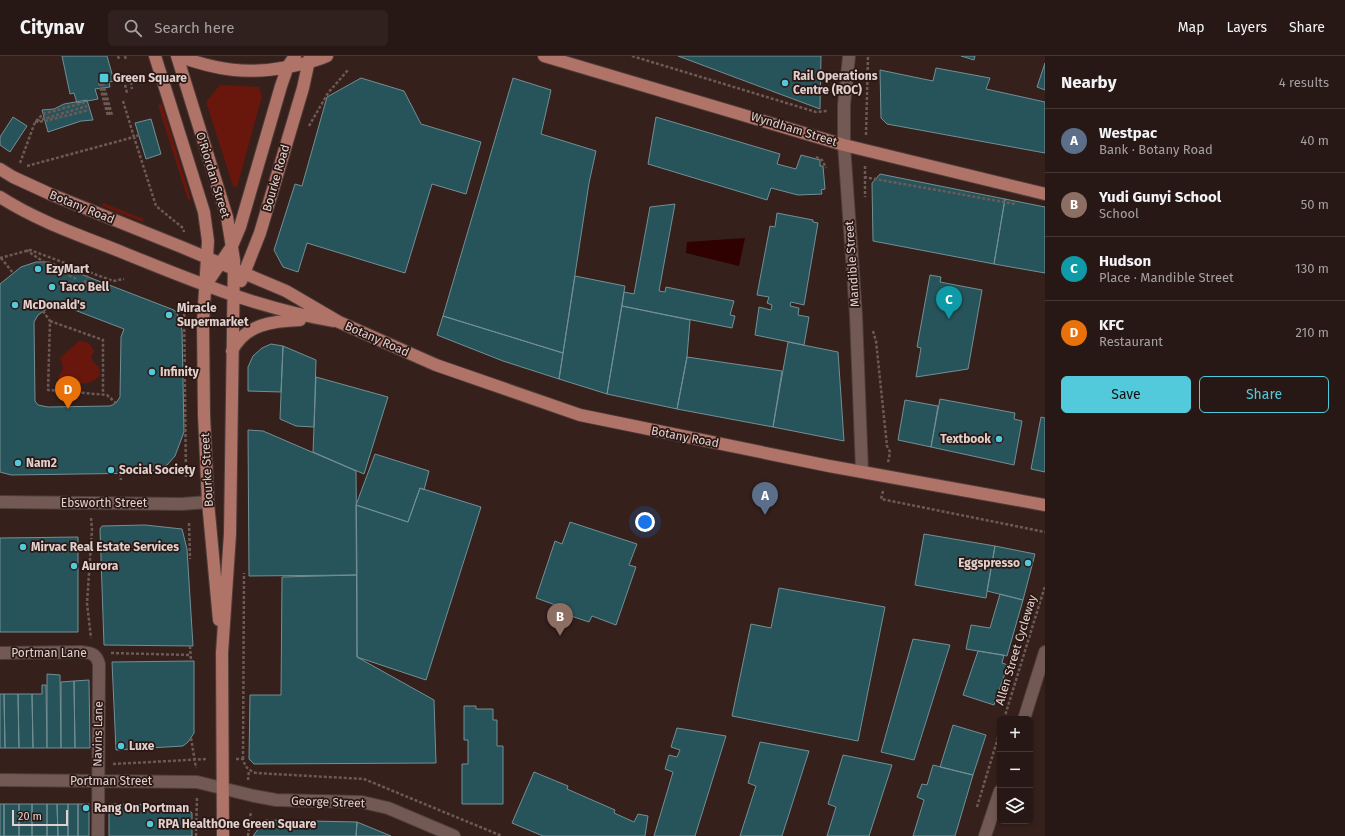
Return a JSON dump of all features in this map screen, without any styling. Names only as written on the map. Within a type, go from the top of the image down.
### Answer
[{"type":"main road","name":"O'Riordan Street","points":[[155,56],[204,212],[208,232],[205,286]]},
{"type":"main road","name":"O'Riordan Street","points":[[177,56],[221,198],[232,246],[240,271]]},
{"type":"main road","points":[[177,56],[205,66],[234,71],[264,71],[327,56]]},
{"type":"main road","name":"Bourke Road","points":[[205,286],[222,263],[232,246],[243,219],[277,97],[288,66],[295,56]]},
{"type":"main road","name":"Wyndham Street","points":[[544,56],[844,144],[1045,194]]},
{"type":"main road","name":"Bourke Road","points":[[234,297],[240,271],[260,233],[310,59]]},
{"type":"main road","name":"Botany Road","points":[[0,169],[13,177],[50,194],[222,263],[299,297],[339,322],[436,365],[580,415],[862,471],[1045,504]]},
{"type":"main road","name":"Botany Road","points":[[0,197],[22,211],[45,222],[234,297],[292,314],[339,322]]},
{"type":"main road","name":"Bourke Street","points":[[205,286],[203,383],[208,502],[222,653]]},
{"type":"main road","name":"Bourke Street","points":[[223,836],[221,787],[222,653],[229,557],[234,297]]},
{"type":"main road","points":[[232,352],[242,335],[264,324],[293,320],[339,322]]},
{"type":"street","name":"Mandible Street","points":[[849,56],[844,104],[844,144],[856,315],[862,471]]},
{"type":"street","name":"Ebsworth Street","points":[[0,502],[182,504],[208,502]]},
{"type":"street","name":"Portman Lane","points":[[0,653],[81,652],[92,653],[97,656]]},
{"type":"street","points":[[1025,716],[1045,652]]},
{"type":"street","name":"Navins Lane","points":[[97,656],[99,664],[98,836]]},
{"type":"street","name":"Portman Street","points":[[0,780],[197,782],[221,787]]},
{"type":"street","name":"George Street","points":[[221,787],[276,800],[355,801],[372,804],[388,808],[454,836]]},
{"type":"street","points":[[985,836],[997,800]]},
{"type":"path","points":[[124,56],[126,60]]},
{"type":"path","name":"Wyndham Street","points":[[632,56],[816,112],[828,111]]},
{"type":"path","points":[[865,149],[868,56]]},
{"type":"path","points":[[306,131],[328,93],[348,70]]},
{"type":"path","points":[[130,77],[132,89]]},
{"type":"path","points":[[124,80],[127,93]]},
{"type":"path","points":[[101,83],[110,116]]},
{"type":"path","points":[[123,101],[156,206],[182,228],[184,234]]},
{"type":"path","points":[[20,164],[35,122],[43,114],[86,102]]},
{"type":"path","points":[[35,122],[87,106]]},
{"type":"path","points":[[35,122],[89,110]]},
{"type":"path","points":[[26,167],[139,135]]},
{"type":"path","points":[[816,157],[822,160],[826,168]]},
{"type":"path","points":[[864,177],[1021,205]]},
{"type":"path","points":[[25,250],[76,279]]},
{"type":"path","points":[[12,273],[0,258],[25,250],[30,250],[113,281],[124,279]]},
{"type":"path","points":[[87,286],[84,284],[89,272]]},
{"type":"path","points":[[184,304],[186,479]]},
{"type":"path","points":[[43,311],[50,321],[104,340],[103,394]]},
{"type":"path","points":[[50,321],[48,390],[103,394],[107,395],[116,403]]},
{"type":"path","points":[[871,326],[876,341],[887,446],[890,452]]},
{"type":"path","points":[[120,473],[121,480]]},
{"type":"path","points":[[881,499],[1045,532]]},
{"type":"path","points":[[189,523],[190,559]]},
{"type":"path","points":[[91,631],[87,603],[92,529]]},
{"type":"path","name":"Allen Street Cycleway","points":[[1005,716],[1045,586]]},
{"type":"path","points":[[190,646],[191,661]]},
{"type":"path","points":[[97,656],[110,653],[190,655]]},
{"type":"path","points":[[98,782],[109,764],[194,759],[191,738]]},
{"type":"path","points":[[974,814],[997,741]]},
{"type":"path","points":[[238,759],[243,759],[245,766],[249,770],[272,775]]},
{"type":"path","points":[[248,777],[249,770]]},
{"type":"path","points":[[196,808],[196,836]]},
{"type":"path","points":[[248,836],[252,812]]},
{"type":"shaded area","points":[[220,85],[259,87],[262,96],[237,187],[233,186],[206,102]]},
{"type":"shaded area","points":[[162,104],[191,199],[188,200],[158,105]]},
{"type":"shaded area","points":[[103,203],[144,219],[143,222],[102,206]]},
{"type":"shaded area","points":[[745,238],[739,266],[686,253],[687,242]]},
{"type":"shaded area","points":[[79,341],[86,342],[93,349],[94,351],[91,357],[93,362],[99,367],[100,375],[88,383],[64,386],[59,382],[58,376],[63,367],[60,358]]},
{"type":"building","points":[[62,56],[107,56],[114,81],[109,82],[110,87],[95,89],[98,99],[77,103],[74,93],[70,94]]},
{"type":"building","name":"Rail Operations Centre (ROC)","points":[[678,56],[821,56],[820,109]]},
{"type":"building","points":[[961,56],[975,56],[974,60]]},
{"type":"building","points":[[1045,63],[1045,90],[1037,87]]},
{"type":"building","points":[[936,68],[990,78],[986,89],[1045,102],[1045,153],[887,124],[881,118],[880,70],[933,81]]},
{"type":"building","points":[[361,78],[404,91],[421,124],[481,142],[466,194],[432,184],[405,273],[307,243],[298,272],[283,267],[274,250],[295,184],[302,186],[327,97]]},
{"type":"building","points":[[513,78],[551,90],[541,134],[596,151],[589,183],[563,353],[443,316]]},
{"type":"building","points":[[87,100],[93,120],[81,121],[48,132],[42,110],[54,109],[64,104]]},
{"type":"building","points":[[13,117],[27,126],[10,152],[0,145],[0,137]]},
{"type":"building","points":[[656,117],[780,154],[777,164],[796,169],[801,155],[820,160],[820,166],[823,166],[825,189],[821,190],[822,194],[798,195],[771,188],[767,200],[648,164]]},
{"type":"building","points":[[151,119],[161,154],[146,159],[135,123]]},
{"type":"building","points":[[880,174],[1005,199],[994,264],[873,241],[872,183]]},
{"type":"building","points":[[1005,199],[1045,207],[1045,273],[994,264]]},
{"type":"building","points":[[675,204],[659,291],[665,292],[666,287],[734,301],[730,315],[735,316],[732,328],[622,306],[624,292],[634,294],[650,207]]},
{"type":"building","points":[[777,213],[813,220],[813,222],[818,223],[804,305],[791,302],[790,306],[799,308],[798,315],[809,317],[804,345],[755,335],[759,307],[771,310],[772,305],[767,303],[769,297],[757,295],[770,226],[775,227]]},
{"type":"building","name":"Infinity","points":[[36,262],[49,262],[174,310],[177,313],[182,330],[184,432],[175,456],[167,465],[148,473],[11,475],[0,472],[0,284],[21,267]],"holes":[[[54,304],[59,304],[124,329],[121,337],[120,397],[116,403],[110,406],[48,407],[38,405],[35,401],[34,322],[38,315]]]},
{"type":"building","points":[[930,275],[941,277],[940,282],[982,290],[968,369],[916,377],[921,348],[917,347]]},
{"type":"building","points":[[575,276],[625,286],[607,394],[559,379]]},
{"type":"building","points":[[622,306],[690,320],[687,357],[677,409],[607,394]]},
{"type":"building","points":[[443,316],[563,353],[559,379],[503,361],[437,335]]},
{"type":"building","points":[[788,342],[838,352],[844,441],[773,427]]},
{"type":"building","points":[[271,344],[283,346],[281,392],[248,391],[248,367],[253,356],[262,348]]},
{"type":"building","points":[[283,346],[316,360],[314,427],[296,426],[280,419]]},
{"type":"building","points":[[687,357],[782,371],[773,427],[677,409]]},
{"type":"building","points":[[316,377],[388,397],[364,474],[313,452]]},
{"type":"building","points":[[940,399],[1015,413],[1014,419],[1022,421],[1014,465],[931,447]]},
{"type":"building","points":[[905,400],[938,406],[931,447],[898,440]]},
{"type":"building","points":[[1041,417],[1045,418],[1045,472],[1031,469]]},
{"type":"building","points":[[248,430],[263,431],[356,471],[357,575],[249,576]]},
{"type":"building","points":[[375,454],[429,471],[424,490],[420,488],[408,522],[356,505]]},
{"type":"building","points":[[420,488],[481,507],[426,680],[357,657],[356,505],[408,522]]},
{"type":"building","points":[[570,522],[637,544],[629,565],[636,567],[616,625],[592,616],[589,622],[559,612],[561,607],[536,598],[555,541],[562,544]]},
{"type":"building","points":[[145,525],[182,529],[187,549],[193,646],[104,645],[100,529],[102,526]]},
{"type":"building","points":[[924,534],[995,546],[986,598],[915,585]]},
{"type":"building","points":[[78,537],[78,632],[0,632],[0,538]]},
{"type":"building","points":[[995,546],[1035,554],[1023,600],[987,591]]},
{"type":"building","points":[[357,575],[357,657],[434,700],[436,763],[254,764],[249,759],[250,695],[281,695],[282,577]]},
{"type":"building","points":[[779,588],[885,607],[858,741],[732,716],[751,624],[771,628]]},
{"type":"building","points":[[1000,594],[1023,600],[1007,656],[966,649],[971,625],[990,628]]},
{"type":"building","points":[[913,639],[950,645],[914,760],[881,752]]},
{"type":"building","points":[[978,651],[1004,655],[1002,663],[1008,665],[994,705],[963,695]]},
{"type":"building","points":[[194,661],[194,733],[188,742],[183,746],[116,750],[112,662]]},
{"type":"building","points":[[47,674],[60,675],[61,748],[47,748]]},
{"type":"building","points":[[89,680],[90,748],[75,748],[74,681]]},
{"type":"building","points":[[74,681],[75,748],[61,748],[61,682]]},
{"type":"building","points":[[42,685],[46,685],[47,748],[33,748],[32,694],[42,694]]},
{"type":"building","points":[[0,694],[4,694],[5,748],[0,748]]},
{"type":"building","points":[[4,694],[18,694],[19,748],[5,748]]},
{"type":"building","points":[[18,694],[32,694],[33,748],[19,748]]},
{"type":"building","points":[[464,706],[476,706],[476,709],[493,709],[493,720],[497,720],[497,746],[503,746],[503,804],[462,804],[462,764],[468,764],[468,740],[464,740]]},
{"type":"building","points":[[953,725],[986,735],[973,775],[940,767]]},
{"type":"building","points":[[677,728],[726,736],[695,836],[654,836],[673,772],[665,769],[669,755],[677,757],[680,750],[671,747]]},
{"type":"building","points":[[760,742],[809,751],[782,836],[740,836],[756,786],[748,783]]},
{"type":"building","points":[[843,755],[892,765],[869,836],[827,836],[836,807],[828,804]]},
{"type":"building","points":[[933,765],[973,775],[955,836],[913,836],[924,800],[917,797],[922,784],[927,785]]},
{"type":"building","points":[[534,772],[568,786],[567,789],[615,810],[614,813],[634,822],[638,814],[648,816],[645,836],[543,836],[512,823]]},
{"type":"building","points":[[0,804],[4,804],[4,836],[0,836]]},
{"type":"building","points":[[4,804],[19,804],[19,836],[4,836]]},
{"type":"building","points":[[19,804],[32,804],[32,836],[19,836]]},
{"type":"building","points":[[32,804],[47,804],[47,836],[32,836]]},
{"type":"building","points":[[47,804],[57,804],[58,836],[47,836]]},
{"type":"building","points":[[57,804],[68,804],[68,836],[58,836]]},
{"type":"building","points":[[68,804],[78,804],[78,836],[68,836]]},
{"type":"building","points":[[78,804],[89,804],[89,836],[78,836]]},
{"type":"building","name":"RPA HealthOne Green Square","points":[[109,804],[184,805],[192,813],[192,836],[109,836]]},
{"type":"building","points":[[265,820],[357,822],[356,836],[253,836]]},
{"type":"building","points":[[357,822],[391,836],[356,836]]},
{"type":"place","name":"Green Square","points":[[104,78]]},
{"type":"place","name":"Rail Operations Centre (ROC)","points":[[785,83]]},
{"type":"place","name":"EzyMart","points":[[38,269]]},
{"type":"place","name":"Taco Bell","points":[[52,287]]},
{"type":"place","name":"McDonald's","points":[[15,305]]},
{"type":"place","name":"Miracle Supermarket","points":[[169,315]]},
{"type":"place","name":"Hudson","points":[[949,319]]},
{"type":"place","name":"Infinity","points":[[152,372]]},
{"type":"place","name":"KFC","points":[[68,409]]},
{"type":"place","name":"Textbook","points":[[999,439]]},
{"type":"place","name":"Nam2","points":[[18,463]]},
{"type":"place","name":"Social Society","points":[[111,470]]},
{"type":"place","name":"Westpac","points":[[765,515]]},
{"type":"place","name":"Mirvac Real Estate Services","points":[[23,547]]},
{"type":"place","name":"Eggspresso","points":[[1028,563]]},
{"type":"place","name":"Aurora","points":[[74,566]]},
{"type":"place","name":"Yudi Gunyi School","points":[[560,636]]},
{"type":"place","name":"Luxe","points":[[121,746]]},
{"type":"place","name":"Rang On Portman","points":[[86,808]]},
{"type":"place","name":"RPA HealthOne Green Square","points":[[150,824]]}]
